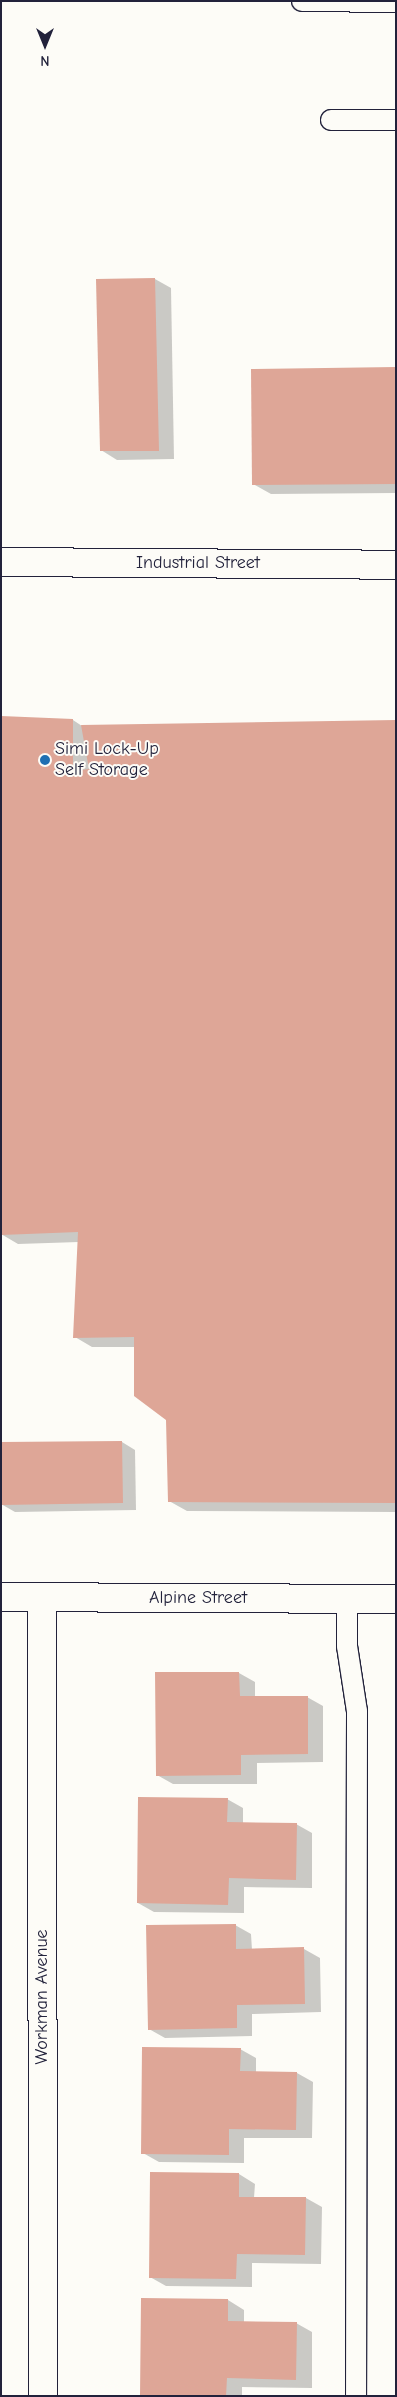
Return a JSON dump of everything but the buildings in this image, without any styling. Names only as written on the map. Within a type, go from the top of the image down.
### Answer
[{"type":"street","name":"Industrial Street","points":[[1,562],[396,565]]},
{"type":"street","name":"Alpine Street","points":[[1,1597],[396,1599]]},
{"type":"street","name":"Workman Avenue","points":[[42,1598],[43,2396]]},
{"type":"lane","points":[[302,1],[396,2]]},
{"type":"lane","points":[[330,120],[396,120]]},
{"type":"lane","points":[[346,1599],[347,1646],[357,1711],[356,2396]]},
{"type":"place","name":"Simi Lock-Up Self Storage","points":[[45,760]]}]
